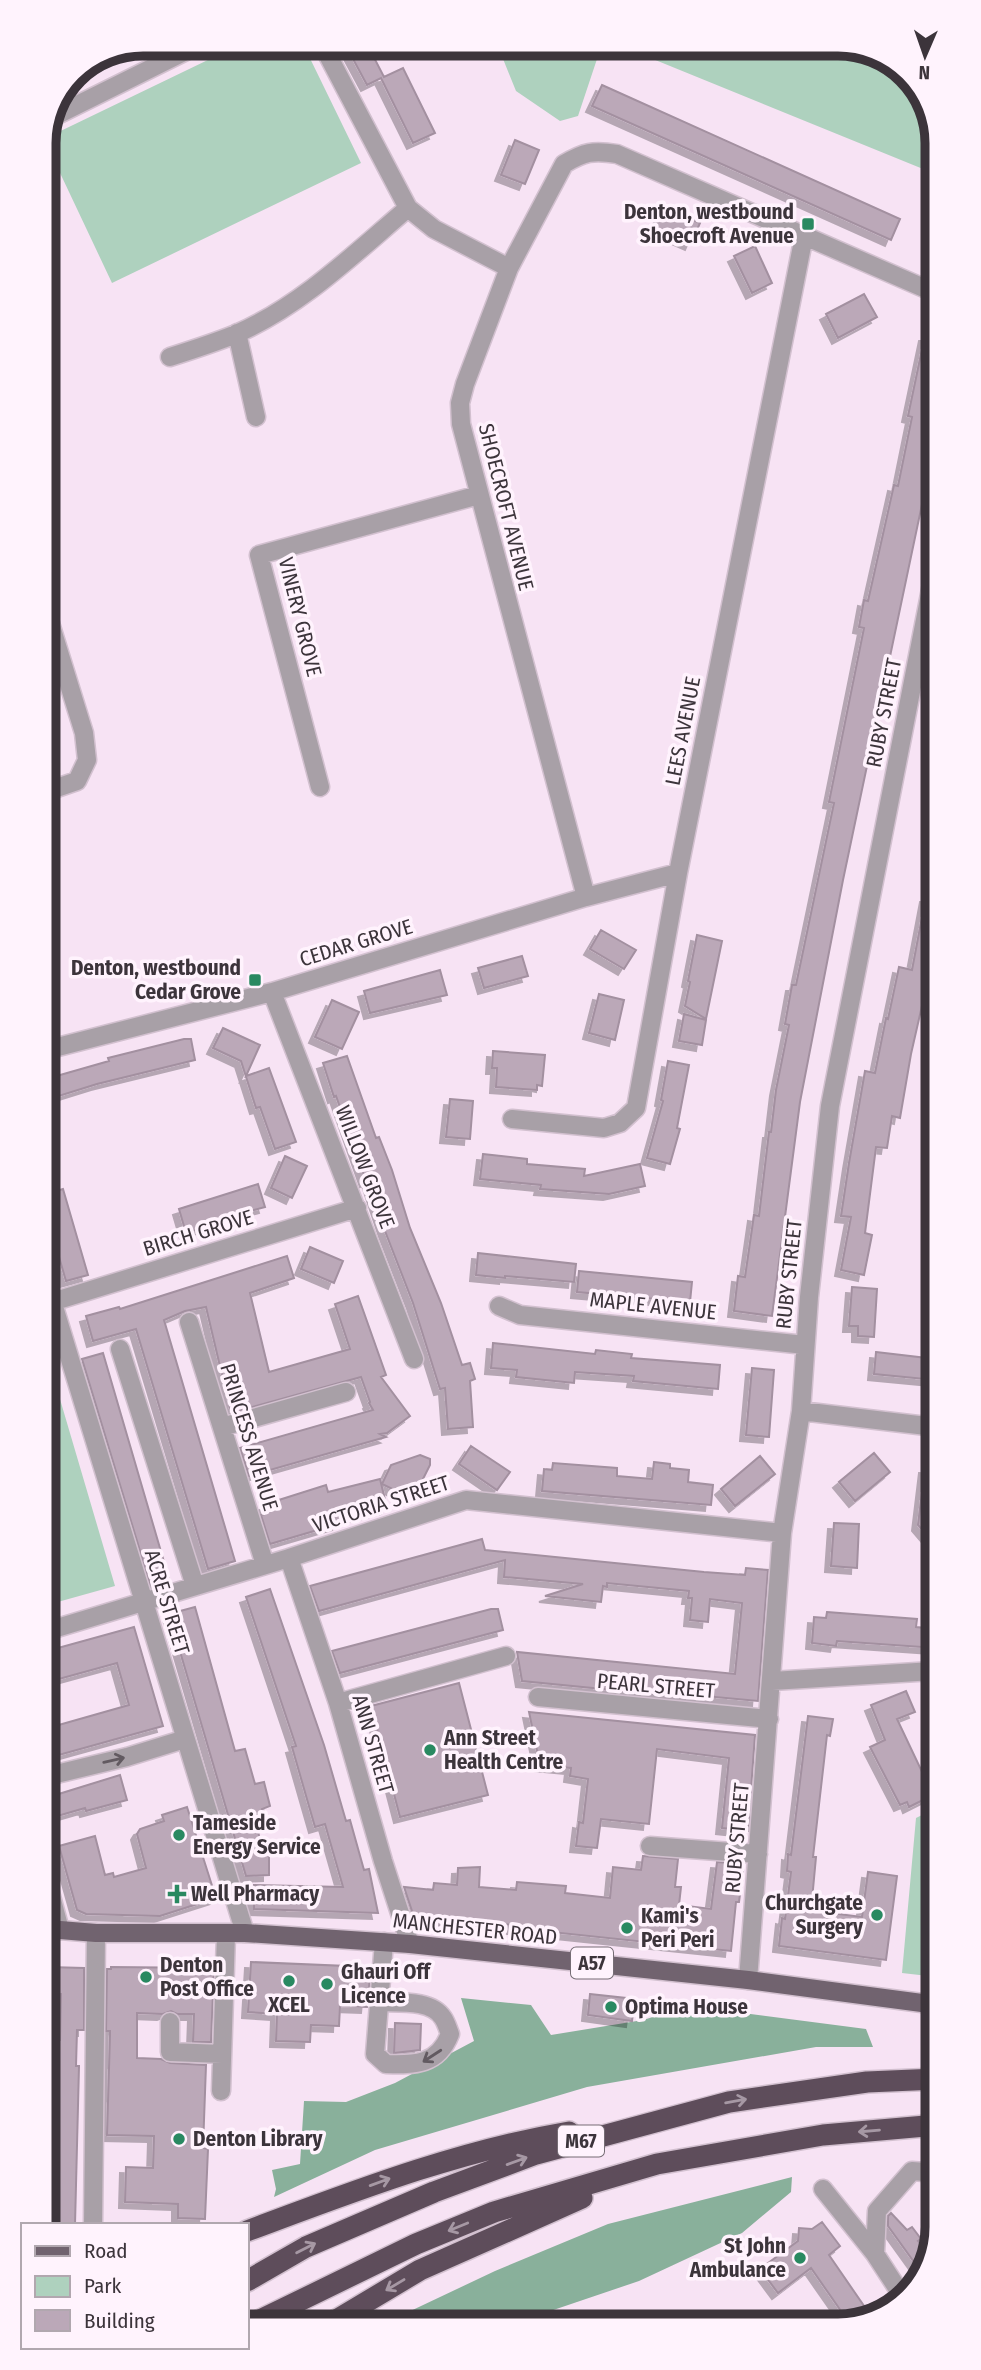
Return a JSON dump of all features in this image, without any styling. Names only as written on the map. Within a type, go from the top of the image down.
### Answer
[{"type":"highway","name":"M67","points":[[248,2280],[306,2247],[434,2192],[536,2154],[729,2102],[867,2082],[925,2080]]},
{"type":"highway","name":"M67","points":[[248,2231],[394,2176],[515,2141],[677,2114]]},
{"type":"highway","name":"M67","points":[[273,2314],[416,2244],[494,2212],[657,2164],[823,2135],[925,2126]]},
{"type":"highway","name":"M67","points":[[346,2314],[420,2270],[657,2164]]},
{"type":"main road","name":"MANCHESTER ROAD","points":[[56,1930],[96,1933],[245,1933],[410,1944],[748,1980],[925,2003]]},
{"type":"street","points":[[64,106],[174,56]]},
{"type":"street","points":[[329,56],[408,208],[434,229],[509,268]]},
{"type":"street","name":"SHOECROFT AVENUE","points":[[586,897],[465,447],[460,403],[509,268],[564,164],[579,155],[597,150],[617,154],[925,289]]},
{"type":"street","points":[[170,358],[237,333],[268,317],[303,294],[408,208]]},
{"type":"street","name":"LEES AVENUE","points":[[512,1119],[604,1128],[620,1123],[636,1108],[678,873],[804,236]]},
{"type":"street","points":[[237,333],[256,417]]},
{"type":"street","name":"VINERY GROVE","points":[[320,787],[259,555],[479,495]]},
{"type":"street","name":"RUBY STREET","points":[[748,1980],[782,1533],[801,1411],[805,1345],[830,1106],[925,620]]},
{"type":"street","points":[[56,642],[85,733],[88,760],[77,781],[56,788]]},
{"type":"street","name":"CEDAR GROVE","points":[[56,1047],[272,992],[586,897],[678,873]]},
{"type":"street","name":"WILLOW GROVE","points":[[272,992],[414,1359]]},
{"type":"street","name":"BIRCH GROVE","points":[[56,1301],[357,1208]]},
{"type":"street","name":"MAPLE AVENUE","points":[[499,1306],[520,1315],[805,1345]]},
{"type":"street","name":"ACRE STREET","points":[[56,1315],[245,1933]]},
{"type":"street","name":"PRINCESS AVENUE","points":[[189,1322],[265,1565]]},
{"type":"street","points":[[120,1349],[195,1586]]},
{"type":"street","points":[[222,1427],[345,1392]]},
{"type":"street","points":[[801,1411],[925,1426]]},
{"type":"street","name":"VICTORIA STREET","points":[[56,1628],[289,1558],[466,1500],[782,1533]]},
{"type":"street","name":"ANN STREET","points":[[289,1558],[338,1703],[379,1848],[410,1944]]},
{"type":"street","points":[[338,1703],[506,1656]]},
{"type":"street","points":[[772,1681],[925,1671]]},
{"type":"street","name":"PEARL STREET","points":[[538,1697],[769,1719]]},
{"type":"street","points":[[56,1774],[185,1740]]},
{"type":"street","points":[[650,1846],[758,1854]]},
{"type":"street","points":[[93,2223],[96,1933]]},
{"type":"street","points":[[221,2091],[226,1934]]},
{"type":"street","points":[[378,2002],[425,2005],[435,2010],[443,2017],[450,2034],[445,2046],[430,2059],[417,2064],[386,2064],[374,2053],[378,2002],[384,1942]]},
{"type":"street","points":[[170,2022],[170,2052],[222,2054]]},
{"type":"street","points":[[875,2254],[877,2211],[912,2171],[925,2172]]},
{"type":"street","points":[[823,2189],[901,2288]]},
{"type":"green space","points":[[216,56],[309,56],[361,163],[112,283],[56,164],[57,133]]},
{"type":"green space","points":[[502,56],[598,56],[578,116],[560,121],[516,91]]},
{"type":"green space","points":[[645,56],[844,56],[861,59],[890,73],[890,91],[908,91],[920,115],[925,143],[925,170]]},
{"type":"green space","points":[[56,1386],[115,1586],[56,1602]]},
{"type":"green space","points":[[925,1814],[925,1976],[902,1973],[916,1818]]},
{"type":"green space","points":[[461,1998],[531,2005],[551,2035],[643,2020],[689,2006],[866,2029],[873,2047],[816,2047],[587,2087],[375,2150],[274,2197],[276,2189],[272,2170],[300,2164],[304,2101],[346,2102],[395,2083],[474,2041]]},
{"type":"green space","points":[[792,2177],[791,2192],[742,2233],[639,2281],[542,2314],[404,2314],[495,2271],[608,2224]]},
{"type":"building","points":[[351,56],[373,56],[384,77],[403,68],[435,133],[413,143],[381,78],[367,85]]},
{"type":"building","points":[[602,85],[900,219],[891,240],[592,106]]},
{"type":"building","points":[[515,140],[539,150],[525,184],[501,175]]},
{"type":"building","points":[[664,207],[700,223],[691,244],[655,228]]},
{"type":"building","points":[[755,246],[772,283],[752,293],[734,256]]},
{"type":"building","points":[[864,294],[877,317],[838,338],[826,314]]},
{"type":"building","points":[[925,335],[925,490],[843,880],[800,1102],[772,1316],[734,1311],[738,1276],[745,1277],[754,1215],[759,1216],[769,1132],[789,1025],[785,1024],[792,985],[796,985],[834,803],[829,802],[864,628],[859,627],[864,600],[868,601],[894,485],[898,486],[912,417],[908,416]]},
{"type":"building","points":[[925,901],[925,993],[900,1118],[892,1116],[887,1148],[876,1147],[865,1233],[872,1235],[864,1275],[841,1270],[851,1217],[841,1216],[849,1163],[865,1071],[875,1073],[899,967],[912,970]]},
{"type":"building","points":[[601,930],[636,950],[624,969],[590,949]]},
{"type":"building","points":[[697,935],[722,941],[706,1019],[685,1006]]},
{"type":"building","points":[[522,956],[528,976],[484,988],[478,968]]},
{"type":"building","points":[[440,970],[447,995],[370,1013],[364,991]]},
{"type":"building","points":[[599,994],[624,1000],[615,1040],[589,1033]]},
{"type":"building","points":[[332,1000],[359,1012],[342,1049],[315,1037]]},
{"type":"building","points":[[684,1014],[706,1020],[702,1045],[679,1041]]},
{"type":"building","points":[[223,1028],[260,1045],[246,1076],[269,1068],[296,1142],[275,1149],[260,1107],[256,1108],[241,1061],[213,1048]]},
{"type":"building","points":[[191,1039],[195,1060],[56,1097],[56,1076],[109,1061],[108,1058]]},
{"type":"building","points":[[493,1051],[545,1055],[542,1086],[537,1085],[537,1090],[496,1087],[497,1068],[492,1068]]},
{"type":"building","points":[[347,1056],[376,1138],[379,1137],[392,1170],[410,1228],[441,1303],[462,1365],[470,1363],[475,1379],[470,1381],[473,1427],[448,1429],[445,1388],[440,1389],[413,1303],[336,1096],[334,1097],[323,1063]]},
{"type":"building","points":[[668,1061],[689,1065],[677,1128],[680,1129],[670,1164],[647,1158],[663,1101],[661,1100]]},
{"type":"building","points":[[450,1099],[473,1101],[470,1139],[446,1137]]},
{"type":"building","points":[[483,1154],[527,1159],[527,1164],[585,1169],[584,1176],[640,1164],[645,1186],[609,1194],[540,1189],[541,1185],[480,1179]]},
{"type":"building","points":[[285,1156],[307,1166],[292,1198],[271,1188]]},
{"type":"building","points":[[258,1184],[265,1207],[221,1219],[222,1222],[186,1233],[179,1209]]},
{"type":"building","points":[[63,1189],[88,1275],[66,1281],[56,1246],[56,1191]]},
{"type":"building","points":[[310,1247],[343,1261],[334,1283],[301,1269]]},
{"type":"building","points":[[478,1253],[576,1264],[574,1282],[476,1275]]},
{"type":"building","points":[[287,1256],[294,1278],[250,1293],[269,1372],[350,1349],[335,1304],[358,1296],[386,1375],[381,1377],[410,1416],[387,1433],[380,1434],[386,1437],[249,1476],[240,1448],[373,1410],[361,1377],[231,1413],[206,1307],[185,1311],[164,1320],[235,1561],[208,1569],[136,1329],[93,1341],[86,1316],[119,1307],[120,1309]]},
{"type":"building","points":[[579,1271],[692,1282],[690,1302],[577,1292]]},
{"type":"building","points":[[852,1287],[877,1289],[874,1337],[858,1336],[858,1326],[849,1326]]},
{"type":"building","points":[[493,1343],[595,1354],[596,1350],[632,1354],[631,1358],[720,1365],[718,1389],[633,1381],[634,1376],[575,1372],[574,1383],[516,1377],[517,1370],[491,1368]]},
{"type":"building","points":[[876,1352],[925,1358],[925,1379],[874,1374]]},
{"type":"building","points":[[103,1353],[169,1579],[150,1584],[82,1359]]},
{"type":"building","points":[[752,1368],[774,1370],[769,1437],[746,1435]]},
{"type":"building","points":[[471,1446],[510,1472],[497,1490],[459,1464]]},
{"type":"building","points":[[874,1453],[890,1472],[855,1501],[839,1482]]},
{"type":"building","points":[[420,1455],[430,1459],[430,1465],[413,1499],[382,1484],[391,1465]]},
{"type":"building","points":[[760,1456],[775,1474],[735,1506],[721,1489]]},
{"type":"building","points":[[654,1462],[670,1464],[670,1468],[689,1470],[688,1482],[713,1485],[711,1505],[542,1491],[544,1469],[552,1470],[553,1463],[617,1468],[617,1476],[652,1479]]},
{"type":"building","points":[[925,1467],[925,1533],[918,1525]]},
{"type":"building","points":[[380,1479],[387,1508],[337,1521],[338,1524],[270,1544],[261,1515],[265,1514],[263,1505],[326,1485],[328,1492]]},
{"type":"building","points":[[834,1523],[859,1524],[857,1568],[831,1566]]},
{"type":"building","points":[[482,1539],[485,1550],[745,1575],[746,1568],[768,1570],[758,1701],[705,1696],[704,1699],[522,1681],[517,1652],[735,1674],[742,1603],[710,1599],[708,1622],[690,1620],[692,1598],[688,1598],[689,1591],[607,1583],[607,1587],[603,1586],[601,1602],[545,1596],[583,1584],[504,1577],[505,1560],[319,1611],[310,1586]]},
{"type":"building","points":[[270,1589],[324,1745],[346,1821],[350,1820],[364,1870],[369,1869],[378,1913],[254,1909],[254,1885],[343,1887],[325,1824],[315,1827],[292,1747],[296,1746],[246,1597]]},
{"type":"building","points":[[195,1607],[235,1751],[245,1749],[255,1784],[264,1782],[270,1806],[262,1809],[266,1824],[257,1827],[263,1853],[269,1853],[269,1875],[246,1876],[169,1614]]},
{"type":"building","points":[[498,1609],[503,1630],[340,1673],[332,1651]]},
{"type":"building","points":[[827,1612],[917,1619],[916,1627],[925,1628],[925,1647],[837,1641],[836,1646],[812,1643],[814,1617],[826,1618]]},
{"type":"building","points":[[134,1627],[163,1726],[56,1756],[56,1726],[129,1705],[117,1663],[56,1680],[56,1649]]},
{"type":"building","name":"Ann Street Health Centre","points":[[459,1683],[488,1795],[400,1817],[371,1706]]},
{"type":"building","points":[[906,1691],[915,1712],[897,1719],[925,1778],[925,1799],[909,1807],[907,1802],[900,1805],[870,1747],[885,1740],[871,1705]]},
{"type":"building","points":[[529,1712],[755,1735],[748,1831],[722,1828],[729,1758],[657,1749],[649,1824],[601,1819],[597,1848],[576,1846],[579,1822],[583,1823],[588,1779],[570,1776],[571,1768],[540,1765]]},
{"type":"building","points":[[808,1716],[833,1719],[830,1736],[827,1735],[813,1857],[816,1857],[812,1900],[817,1901],[816,1908],[823,1909],[822,1912],[862,1917],[868,1872],[897,1876],[886,1960],[779,1946],[791,1872],[787,1871],[788,1854],[791,1855]]},
{"type":"building","points":[[120,1775],[127,1800],[56,1816],[56,1795]]},
{"type":"building","points":[[187,1807],[216,1898],[160,1916],[86,1914],[77,1910],[59,1846],[95,1836],[105,1875],[113,1873],[114,1877],[146,1868],[137,1834],[140,1829],[164,1821],[162,1815]]},
{"type":"building","points":[[643,1856],[678,1859],[675,1887],[681,1887],[679,1905],[711,1909],[717,1862],[744,1864],[739,1902],[736,1902],[731,1951],[513,1928],[514,1925],[414,1917],[404,1887],[433,1890],[434,1883],[457,1885],[458,1868],[480,1867],[479,1887],[516,1890],[517,1882],[566,1886],[565,1893],[610,1898],[613,1867],[641,1870]]},
{"type":"building","points":[[251,1962],[371,1967],[367,2007],[340,2006],[339,2026],[311,2025],[310,2042],[276,2041],[277,2014],[248,2012]]},
{"type":"building","points":[[56,1967],[84,1968],[84,2030],[77,2030],[76,2066],[79,2066],[75,2223],[56,2223],[56,2040],[60,2040],[61,1994],[56,1994]]},
{"type":"building","points":[[214,1968],[211,2042],[193,2042],[194,2014],[177,2014],[171,2011],[163,2014],[137,2013],[137,2058],[206,2065],[203,2148],[208,2149],[205,2219],[178,2218],[178,2204],[125,2202],[126,2167],[153,2168],[154,2136],[107,2135],[110,2031],[106,2031],[107,1969]]},
{"type":"building","name":"Optima House","points":[[590,1994],[635,1999],[632,2021],[588,2015]]},
{"type":"building","points":[[395,2023],[421,2024],[420,2050],[394,2053]]},
{"type":"building","points":[[891,2213],[907,2230],[912,2227],[921,2239],[918,2241],[923,2246],[922,2250],[916,2264],[888,2226],[888,2216]]},
{"type":"building","name":"St John Ambulance","points":[[822,2222],[840,2246],[829,2255],[866,2309],[843,2314],[811,2268],[778,2293],[760,2269],[798,2241],[799,2228],[812,2229]]},
{"type":"place","name":"Denton, westbound Shoecroft Avenue","points":[[808,224]]},
{"type":"place","name":"Denton, westbound Cedar Grove","points":[[255,980]]},
{"type":"place","name":"Ann Street Health Centre","points":[[430,1750]]},
{"type":"place","name":"Tameside Energy Service","points":[[179,1835]]},
{"type":"place","name":"Well Pharmacy","points":[[177,1894]]},
{"type":"place","name":"Churchgate Surgery","points":[[877,1915]]},
{"type":"place","name":"Kami's Peri Peri","points":[[627,1928]]},
{"type":"place","name":"Denton Post Office","points":[[146,1977]]},
{"type":"place","name":"XCEL","points":[[289,1981]]},
{"type":"place","name":"Ghauri Off Licence","points":[[327,1984]]},
{"type":"place","name":"Optima House","points":[[611,2007]]},
{"type":"place","name":"Denton Library","points":[[179,2139]]},
{"type":"place","name":"St John Ambulance","points":[[800,2258]]}]
